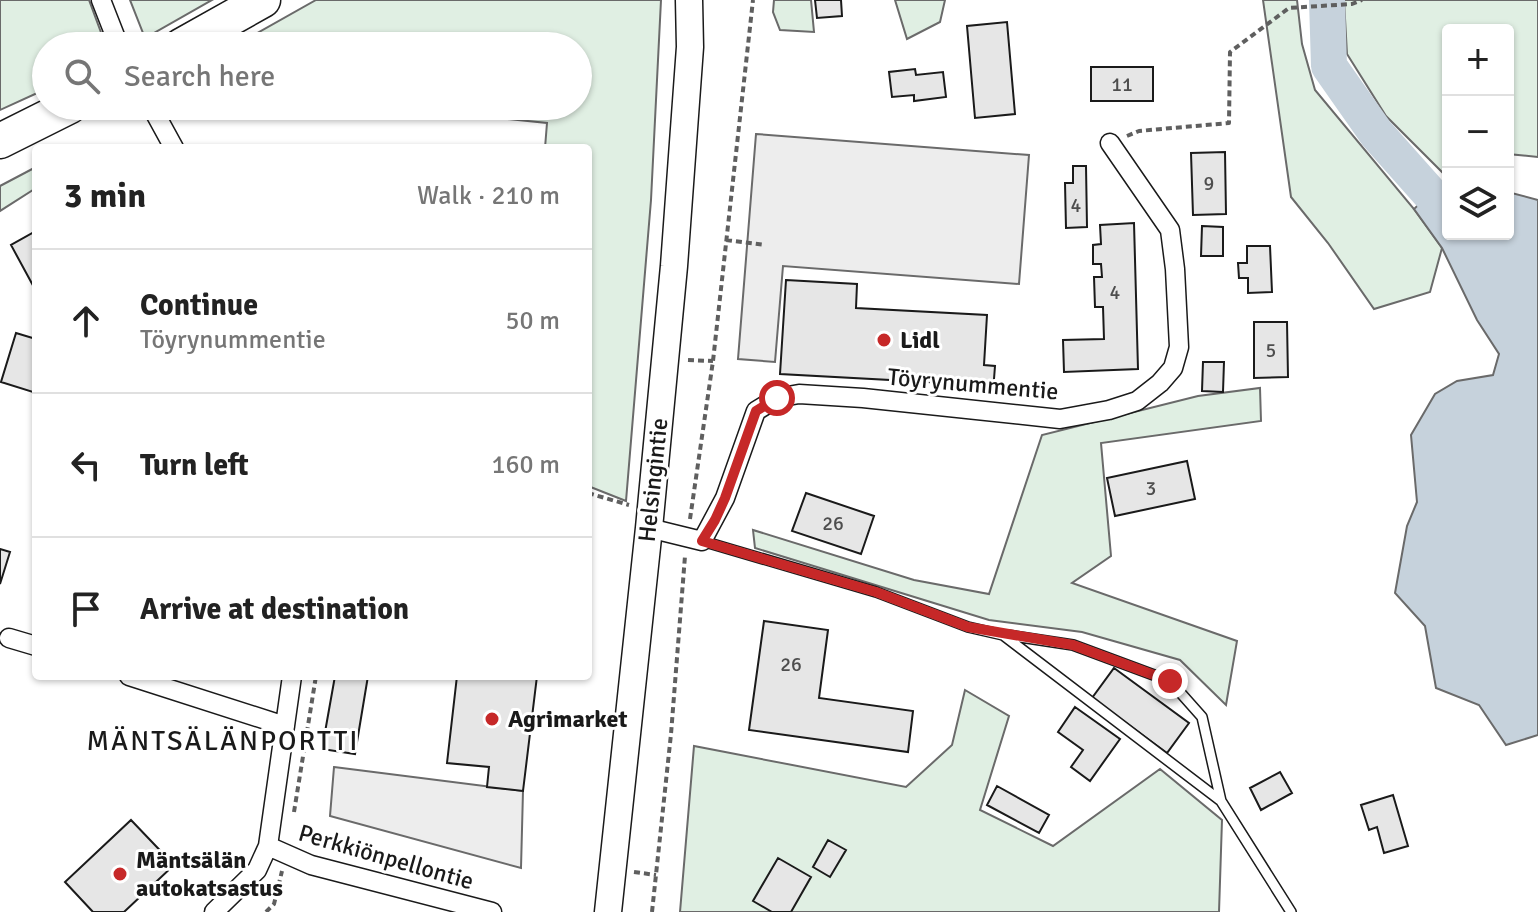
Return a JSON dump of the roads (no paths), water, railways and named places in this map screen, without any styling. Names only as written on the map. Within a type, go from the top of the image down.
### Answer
[{"type":"highway","points":[[206,32],[263,0]]},
{"type":"highway","points":[[0,141],[42,120]]},
{"type":"main road","name":"Helsingintie","points":[[608,912],[674,266],[690,47],[689,0]]},
{"type":"main road","name":"Helsingintie","points":[[690,47],[701,0]]},
{"type":"street","points":[[101,0],[114,32]]},
{"type":"street","points":[[159,120],[172,144]]},
{"type":"street","name":"Töyrynummentie","points":[[694,539],[715,520],[756,411],[777,398],[799,394],[863,398],[1060,419],[1137,401],[1160,383],[1173,368],[1179,347],[1170,230],[1110,143]]},
{"type":"street","points":[[650,520],[694,539]]},
{"type":"street","points":[[9,638],[32,645]]},
{"type":"street","points":[[141,680],[285,726]]},
{"type":"street","points":[[214,912],[257,870],[268,846],[291,680]]},
{"type":"street","name":"Perkkiönpellontie","points":[[268,846],[311,865],[492,912]]},
{"type":"lane","points":[[694,539],[876,592],[968,627],[1073,645],[1170,681],[1202,717],[1221,801],[1291,912]]},
{"type":"lane","points":[[1003,635],[1221,801]]},
{"type":"waterway","points":[[1327,0],[1329,66],[1376,133],[1442,207]]},
{"type":"place","name":"Lidl","points":[[884,340]]},
{"type":"place","name":"Agrimarket","points":[[492,719]]},
{"type":"place","name":"Mäntsälän autokatsastus","points":[[120,874]]},
{"type":"district","name":"MÄNTSÄLÄNPORTTI","points":[[223,740]]}]
